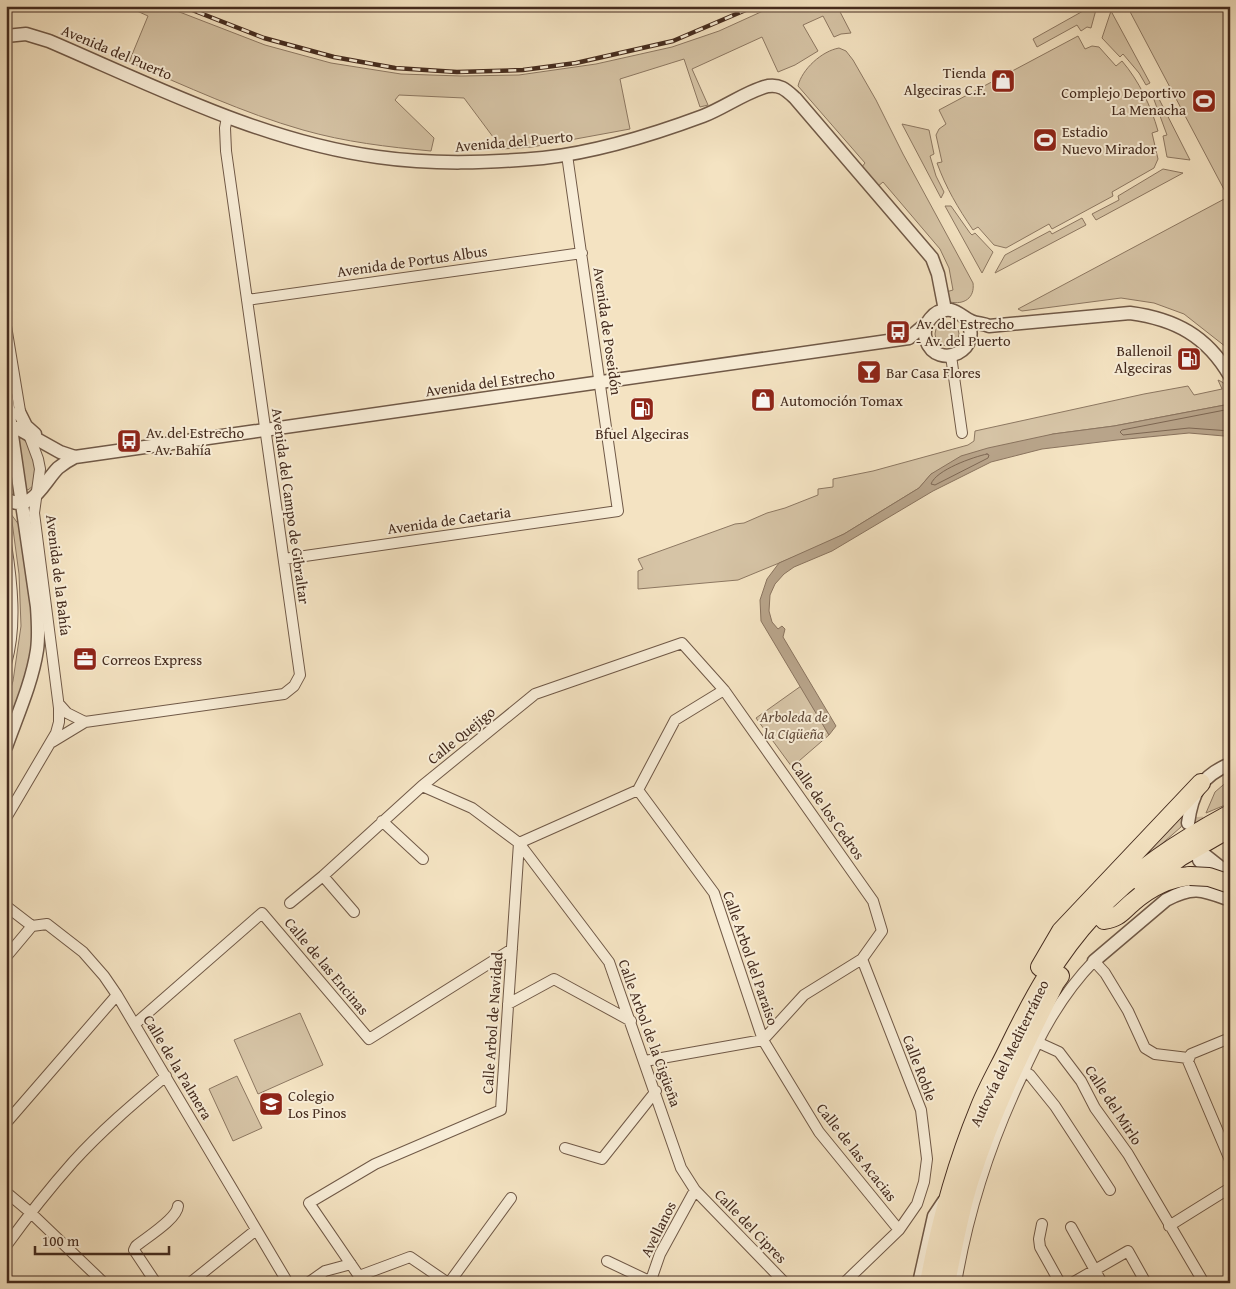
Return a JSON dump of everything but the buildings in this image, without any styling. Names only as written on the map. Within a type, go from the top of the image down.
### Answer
[{"type":"highway","points":[[979,1108],[978,1093],[996,1051],[1025,991],[1061,931],[1201,783]]},
{"type":"highway","name":"Autovía del Mediterráneo","points":[[929,1283],[950,1191],[979,1108],[1032,998],[1071,940],[1094,913],[1123,886],[1182,840],[1230,814]]},
{"type":"highway","name":"Autovía del Mediterráneo","points":[[946,1283],[958,1225],[984,1137],[1012,1070],[1055,983],[1078,950],[1104,920],[1180,857],[1230,828]]},
{"type":"highway","points":[[1104,920],[1116,918],[1132,902],[1155,886],[1175,878],[1190,876],[1209,877],[1230,884]]},
{"type":"street","name":"Avenida del Puerto","points":[[6,36],[26,34],[49,41],[228,117],[290,138],[385,158],[420,162],[460,163],[567,155],[620,143],[705,115],[768,86],[783,88],[794,98],[932,258],[938,274],[945,310]]},
{"type":"street","name":"Avenida del Campo de Gibraltar","points":[[52,742],[85,722],[284,694],[298,681],[300,675],[226,151],[224,128],[228,117]]},
{"type":"street","name":"Avenida de Poseidón","points":[[567,155],[618,511]]},
{"type":"street","name":"Avenida de Portus Albus","points":[[247,300],[582,253]]},
{"type":"street","points":[[989,326],[983,323],[973,323],[956,312],[945,310],[935,314],[909,338],[931,348],[940,355],[951,356],[961,352],[977,332],[989,326],[1130,313],[1172,322],[1191,333],[1208,347],[1230,376]]},
{"type":"street","points":[[965,318],[970,328],[970,339]]},
{"type":"street","points":[[928,322],[925,333],[931,348]]},
{"type":"street","name":"Avenida de la Bahía","points":[[6,326],[19,412],[30,435],[40,469],[34,513],[60,722],[52,742],[6,818]]},
{"type":"street","name":"Avenida del Estrecho","points":[[75,457],[909,338]]},
{"type":"street","points":[[951,356],[962,433]]},
{"type":"street","name":"Avenida de la Bahía","points":[[6,394],[9,429],[37,607],[38,639],[32,669],[6,747]]},
{"type":"street","points":[[19,412],[26,426],[52,448]]},
{"type":"street","points":[[9,429],[17,428],[52,448],[75,457]]},
{"type":"street","points":[[6,499],[22,504],[35,495],[58,468],[75,457]]},
{"type":"street","name":"Avenida de Caetaria","points":[[284,559],[618,511]]},
{"type":"street","points":[[6,544],[12,594],[12,627],[6,664]]},
{"type":"street","name":"Calle de los Cedros","points":[[682,643],[724,690],[873,901],[882,931],[862,958]]},
{"type":"street","name":"Calle Quejigo","points":[[290,903],[323,876],[422,786],[535,694],[682,643]]},
{"type":"street","points":[[519,843],[638,790],[675,720],[724,690]]},
{"type":"street","points":[[59,704],[67,713],[85,722]]},
{"type":"street","points":[[1230,764],[1219,769],[1201,783],[1193,798],[1193,820],[1208,789],[1217,780],[1230,773]]},
{"type":"street","name":"Calle Arbol de la Cigüeña","points":[[422,786],[472,808],[519,843],[610,962],[682,1168],[695,1190]]},
{"type":"street","name":"Calle Arbol del Paraiso","points":[[638,790],[714,893],[762,1040]]},
{"type":"street","points":[[382,821],[423,859]]},
{"type":"street","name":"Calle Arbol de Navidad","points":[[351,1264],[309,1203],[374,1164],[501,1110],[519,843]]},
{"type":"street","points":[[1230,874],[1202,858],[1216,881],[1230,892]]},
{"type":"street","points":[[323,876],[354,912]]},
{"type":"street","points":[[956,1283],[978,1190],[995,1140],[1037,1042],[1066,994],[1094,960],[1166,900],[1176,895],[1200,890],[1230,900]]},
{"type":"street","name":"Calle de la Palmera","points":[[6,906],[32,926],[47,924],[76,946],[104,976],[118,995],[288,1283]]},
{"type":"street","name":"Calle de las Encinas","points":[[134,1024],[262,913],[369,1039],[512,949]]},
{"type":"street","points":[[6,957],[32,926]]},
{"type":"street","points":[[645,1061],[762,1040],[804,995],[862,958]]},
{"type":"street","name":"Calle Roble","points":[[844,1283],[899,1230],[917,1204],[924,1182],[927,1159],[921,1110],[862,958]]},
{"type":"street","points":[[1094,960],[1105,973],[1128,1011],[1144,1048],[1154,1054],[1188,1058]]},
{"type":"street","points":[[508,1004],[554,979],[631,1021]]},
{"type":"street","points":[[6,1124],[118,995]]},
{"type":"street","name":"Calle de las Acacias","points":[[762,1040],[819,1132],[899,1230]]},
{"type":"street","points":[[1230,1040],[1225,1040],[1191,1054],[1188,1058],[1188,1064],[1230,1160]]},
{"type":"street","name":"Calle del Mirlo","points":[[1037,1042],[1059,1052],[1081,1080],[1095,1108],[1128,1154],[1204,1283]]},
{"type":"street","points":[[1024,1071],[1030,1075],[1055,1106],[1110,1190]]},
{"type":"street","points":[[6,1246],[74,1161],[166,1076]]},
{"type":"street","points":[[565,1148],[602,1159],[656,1091]]},
{"type":"street","points":[[1169,1226],[1230,1188]]},
{"type":"street","name":"Avellanos","points":[[651,1281],[660,1254],[695,1190]]},
{"type":"street","name":"Calle del Cipres","points":[[695,1190],[784,1283]]},
{"type":"street","points":[[919,1283],[934,1216],[950,1191]]},
{"type":"street","points":[[6,1192],[31,1213],[104,1283]]},
{"type":"street","points":[[308,1283],[325,1271],[351,1264],[359,1276],[410,1257],[448,1283],[511,1198]]},
{"type":"street","points":[[156,1283],[134,1250],[136,1246],[174,1216],[178,1206]]},
{"type":"street","points":[[1042,1224],[1039,1238],[1040,1247],[1060,1283]]},
{"type":"street","points":[[1071,1227],[1102,1283]]},
{"type":"street","points":[[190,1283],[256,1230]]},
{"type":"street","points":[[1072,1283],[1128,1251],[1146,1283]]},
{"type":"street","points":[[607,1261],[651,1281]]},
{"type":"green space","points":[[126,6],[164,6],[265,45],[331,63],[401,74],[519,75],[596,64],[672,47],[719,31],[774,6],[837,6],[851,33],[834,37],[823,16],[803,25],[818,51],[795,65],[778,72],[762,37],[692,69],[708,105],[700,107],[684,59],[620,79],[630,129],[532,147],[502,149],[464,98],[399,95],[395,100],[434,138],[431,151],[335,138],[303,130],[193,90],[129,62],[148,16]]},
{"type":"green space","points":[[1092,6],[1097,6],[1091,28],[1087,27],[1081,31],[1077,25],[1037,47],[1033,39]]},
{"type":"green space","points":[[1127,6],[1230,6],[1230,354],[1226,347],[1184,314],[1154,303],[1121,298],[1022,311],[1018,309],[1228,197]]},
{"type":"green space","points":[[1111,11],[1150,83],[1146,85],[1139,73],[1123,54],[1120,57],[1102,38]]},
{"type":"green space","name":"Estadio Nuevo Mirador","points":[[1078,36],[1085,49],[1092,46],[1099,47],[1116,66],[1122,61],[1134,77],[1152,112],[1158,131],[1152,133],[1158,159],[1154,168],[1112,192],[1113,196],[1052,229],[1049,224],[1006,248],[994,245],[978,227],[973,230],[953,198],[937,163],[942,162],[936,135],[939,129],[946,124],[939,110]]},
{"type":"green space","points":[[839,48],[846,51],[853,60],[876,100],[973,283],[972,293],[968,299],[955,303],[950,302],[946,292],[953,290],[949,268],[940,249],[883,182],[877,187],[861,168],[865,163],[798,86],[808,67],[826,53]]},
{"type":"green space","points":[[1157,95],[1190,160],[1167,157],[1163,136],[1167,135],[1153,97]]},
{"type":"green space","points":[[902,124],[929,130],[934,154],[930,156],[936,176],[944,192],[941,198]]},
{"type":"green space","points":[[1163,169],[1183,173],[1096,220],[1092,214],[1119,200],[1118,196]]},
{"type":"green space","points":[[945,206],[951,206],[970,233],[972,235],[975,233],[993,252],[982,273]]},
{"type":"green space","points":[[1082,218],[1086,225],[995,273],[1005,255],[1050,231],[1052,234]]},
{"type":"green space","points":[[947,322],[952,323],[958,329],[958,339],[952,345],[947,346],[942,345],[936,339],[935,334],[936,329],[942,323]]},
{"type":"green space","points":[[1218,380],[1227,387],[1230,404],[1114,426],[1053,434],[931,474],[919,488],[844,534],[818,547],[738,580],[638,589],[638,571],[643,569],[638,559],[735,524],[744,523],[818,495],[818,489],[833,487],[833,479],[873,471],[968,445],[974,441],[975,431],[1188,386],[1194,395],[1222,389]]},
{"type":"green space","points":[[21,438],[30,447],[34,460],[33,486],[28,490],[24,488],[18,439]]},
{"type":"green space","points":[[11,514],[19,525],[33,609],[33,647],[6,739],[6,704],[13,681],[21,626],[19,574]]},
{"type":"green space","name":"Arboleda de la Cigüeña","points":[[801,686],[829,735],[792,767],[756,718]]},
{"type":"green space","points":[[1230,779],[1230,803],[1206,813],[1215,792]]},
{"type":"green space","points":[[1186,806],[1181,827],[1108,891]]},
{"type":"green space","points":[[300,1013],[323,1065],[258,1094],[234,1040]]},
{"type":"green space","points":[[237,1076],[262,1128],[233,1141],[209,1089]]},
{"type":"water","points":[[1230,404],[1230,435],[1189,433],[1117,440],[1042,449],[991,462],[933,491],[832,551],[794,567],[784,574],[775,584],[770,595],[769,611],[772,622],[778,629],[782,626],[785,629],[783,637],[836,726],[829,735],[761,621],[760,600],[767,579],[779,563],[844,534],[919,488],[931,474],[961,456],[988,448],[1053,434],[1114,426]]},
{"type":"tunnel","points":[[1197,817],[1199,837]]},
{"type":"railway","points":[[182,6],[264,38],[334,57],[395,68],[457,72],[523,70],[576,63],[673,41],[755,6]]},
{"type":"place","name":"Tienda Algeciras C.F.","points":[[1003,81]]},
{"type":"place","name":"Complejo Deportivo La Menacha","points":[[1204,101]]},
{"type":"place","name":"Estadio Nuevo Mirador","points":[[1045,140]]},
{"type":"place","name":"Av. del Estrecho - Av. del Puerto","points":[[898,332]]},
{"type":"place","name":"Ballenoil Algeciras","points":[[1189,359]]},
{"type":"place","name":"Bar Casa Flores","points":[[869,372]]},
{"type":"place","name":"Automoción Tomax","points":[[763,400]]},
{"type":"place","name":"Bfuel Algeciras","points":[[642,409]]},
{"type":"place","name":"Av. del Estrecho - Av. Bahía","points":[[129,441]]},
{"type":"place","name":"Correos Express","points":[[85,659]]},
{"type":"place","name":"Colegio Los Pinos","points":[[271,1104]]}]
